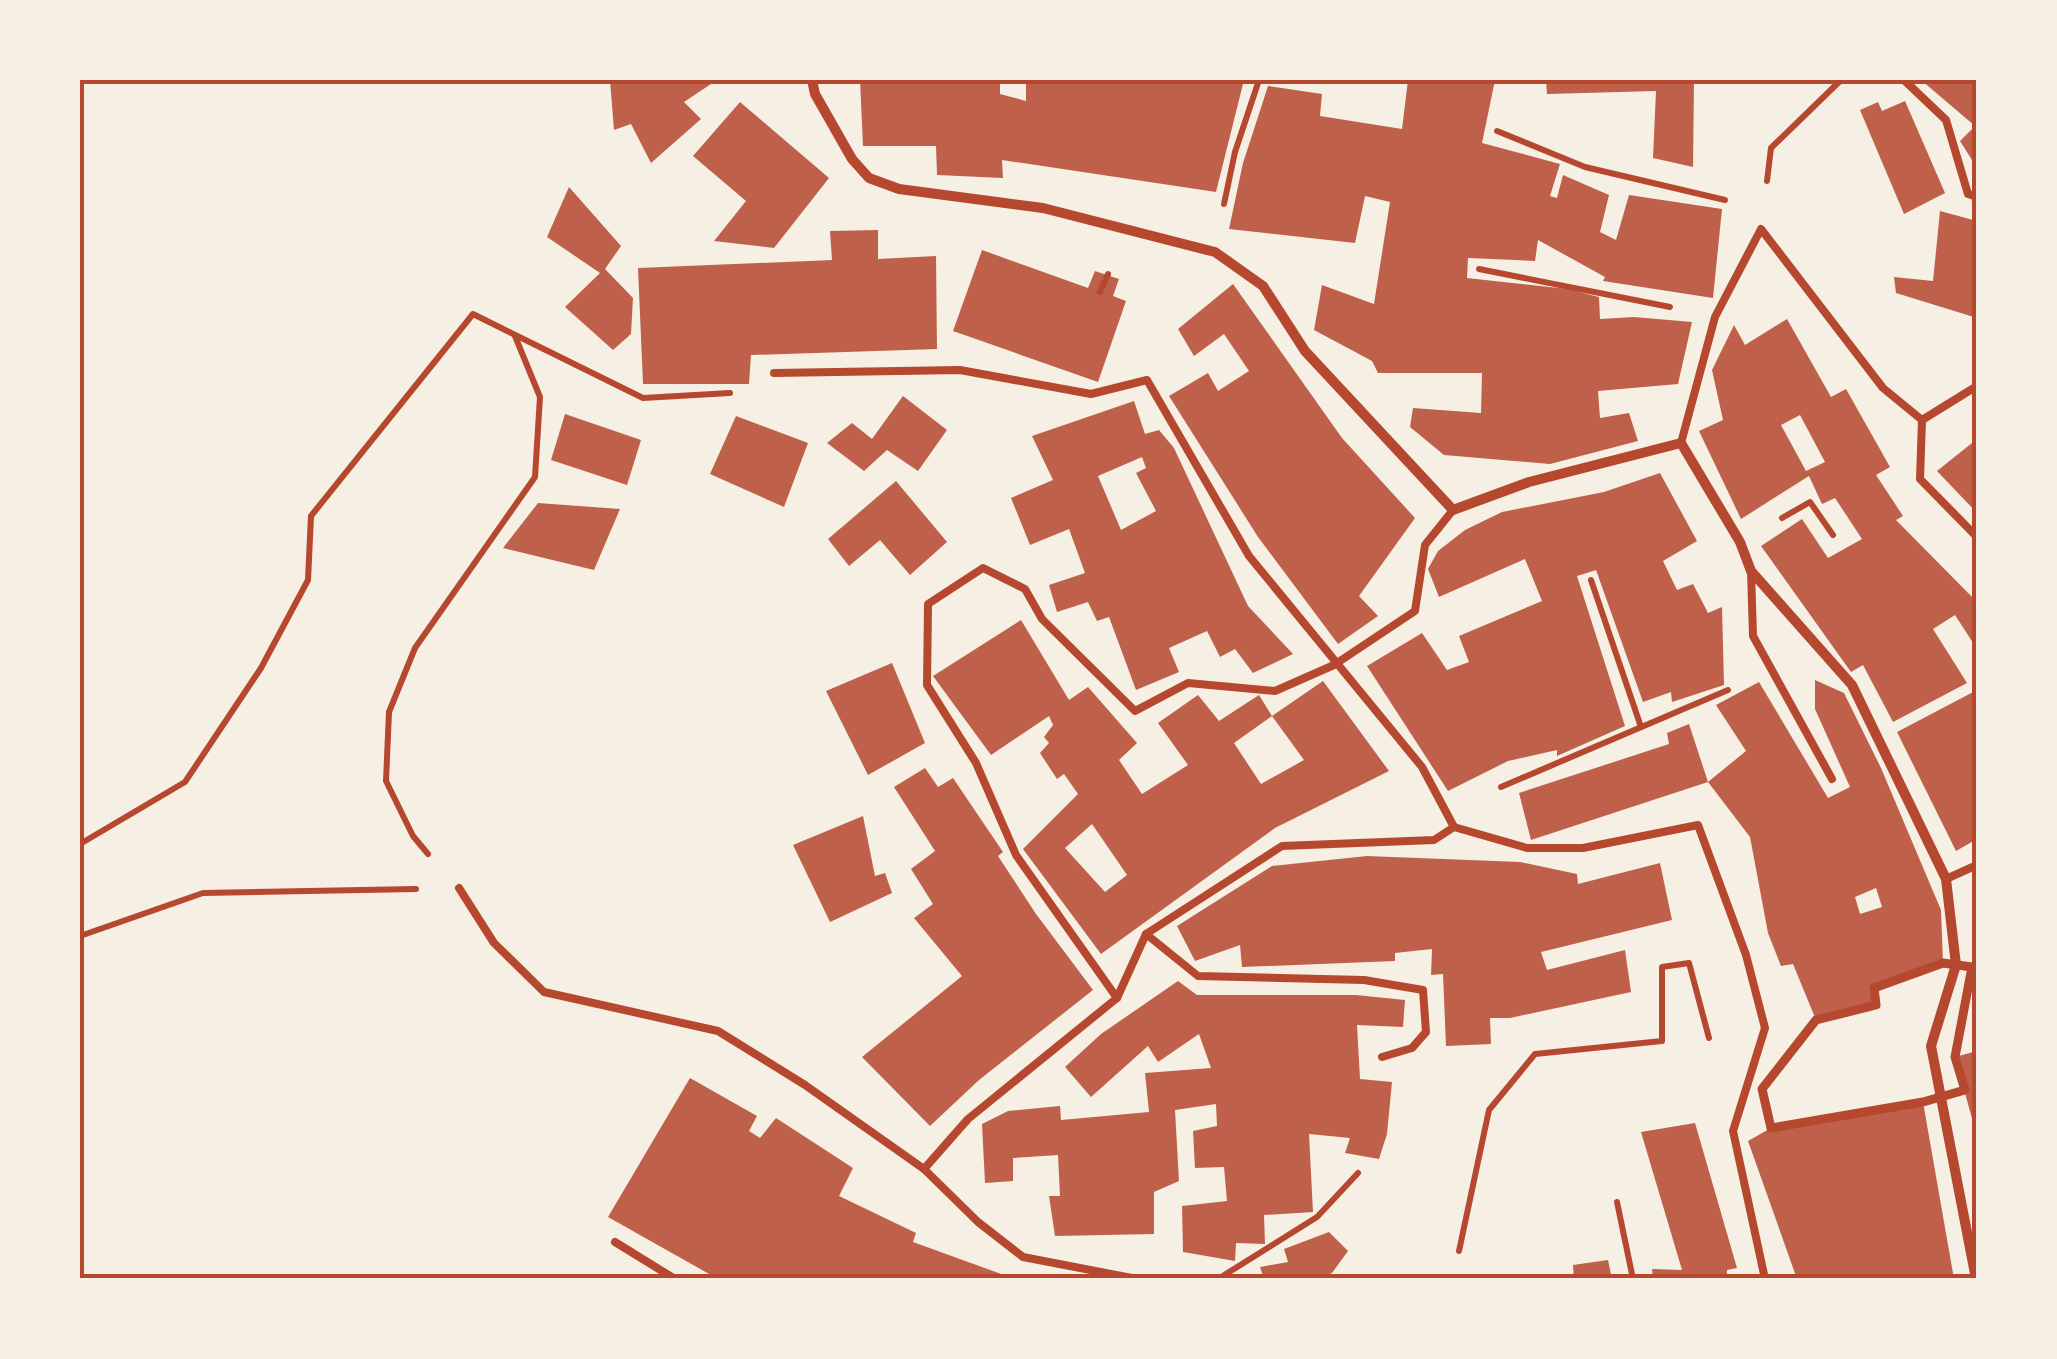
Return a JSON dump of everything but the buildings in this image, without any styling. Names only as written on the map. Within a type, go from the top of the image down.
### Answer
[{"type":"street","points":[[812,80],[815,94],[852,159],[869,178],[899,188],[1043,208],[1214,252],[1263,286],[1305,351],[1453,510],[1529,482],[1681,443],[1740,542],[1750,571],[1852,684],[1946,879],[1956,966],[1931,1046],[1975,1252],[1976,1279]]},
{"type":"street","points":[[1943,964],[1972,967],[1954,1057],[1965,1090],[1943,1096],[1771,1128],[1762,1089],[1816,1020],[1876,1005],[1874,988],[1943,964]]},
{"type":"lane","points":[[1904,80],[1946,120],[1968,194],[1977,198]]},
{"type":"lane","points":[[1681,443],[1715,317],[1761,228],[1883,388],[1922,420]]},
{"type":"lane","points":[[774,374],[960,370],[1091,394],[1147,380],[1248,556],[1422,767],[1454,827],[1527,848],[1583,848],[1698,825],[1746,955],[1766,1028],[1733,1131],[1765,1279]]},
{"type":"lane","points":[[1922,420],[1977,386]]},
{"type":"lane","points":[[1922,420],[1920,479],[1977,537]]},
{"type":"lane","points":[[1117,998],[1016,855],[976,762],[927,685],[928,604],[984,568],[1025,589],[1042,620],[1135,711],[1188,683],[1276,691],[1334,665],[1415,611],[1425,544],[1453,510]]},
{"type":"lane","points":[[1750,571],[1753,636],[1832,780]]},
{"type":"lane","points":[[924,1169],[968,1119],[1117,998],[1146,934],[1282,846],[1434,840],[1454,827]]},
{"type":"lane","points":[[1946,879],[1977,865]]},
{"type":"lane","points":[[458,888],[494,942],[544,992],[718,1031],[805,1084],[924,1169],[978,1222],[1023,1257],[1137,1279]]},
{"type":"lane","points":[[1146,934],[1198,976],[1364,980],[1423,990],[1426,1032],[1412,1048],[1382,1057]]},
{"type":"lane","points":[[615,1242],[676,1279]]},
{"type":"path","points":[[1214,252],[1235,152],[1259,80]]},
{"type":"path","points":[[1761,228],[1770,148],[1840,80]]},
{"type":"path","points":[[1497,131],[1585,167],[1747,206],[1761,228]]},
{"type":"path","points":[[1479,269],[1715,317]]},
{"type":"path","points":[[80,844],[185,782],[260,668],[308,580],[311,516],[473,314],[643,398],[754,391],[774,374]]},
{"type":"path","points":[[458,888],[412,836],[386,780],[388,712],[415,648],[535,476],[540,397],[514,336]]},
{"type":"path","points":[[1740,542],[1810,502],[1833,535]]},
{"type":"path","points":[[1591,580],[1641,727]]},
{"type":"path","points":[[1440,803],[1519,783],[1730,689],[1767,665]]},
{"type":"path","points":[[80,936],[203,893],[458,888]]},
{"type":"path","points":[[1459,1251],[1489,1110],[1535,1054],[1662,1041],[1658,1002],[1662,967],[1689,964],[1733,1131]]},
{"type":"path","points":[[1218,1279],[1318,1218],[1358,1173]]},
{"type":"path","points":[[1617,1202],[1633,1279]]}]
